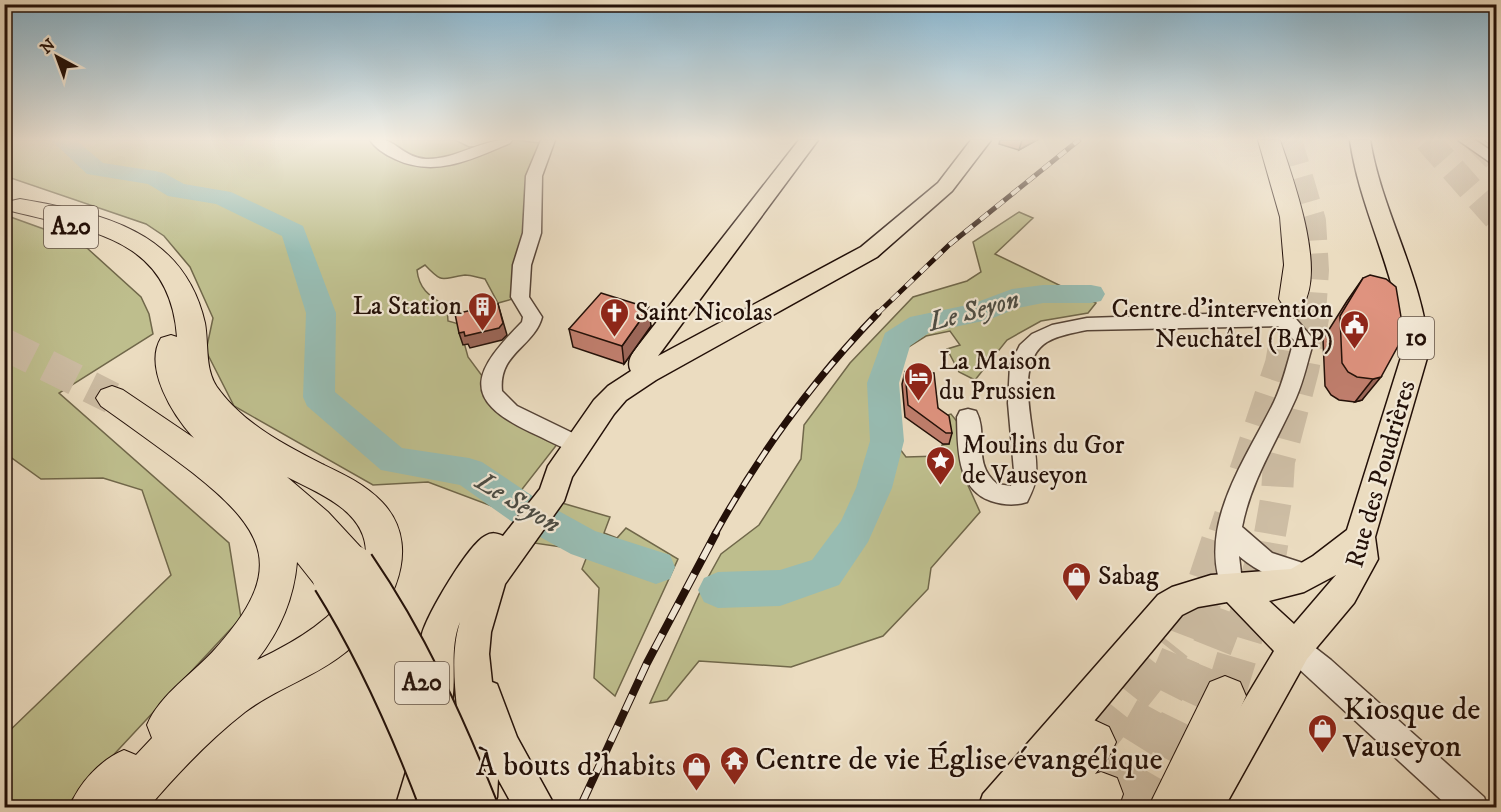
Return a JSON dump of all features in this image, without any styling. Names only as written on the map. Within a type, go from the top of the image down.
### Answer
[{"type":"highway","points":[[1281,178],[1293,217],[1297,265],[1287,309]]},
{"type":"highway","points":[[12,203],[80,218],[112,229],[129,236],[154,254],[171,273],[183,296],[191,327],[194,372],[208,400],[245,434],[344,491],[357,501],[379,526],[383,539],[384,556],[375,588],[352,622],[320,648],[244,689],[208,715],[117,807]]},
{"type":"highway","name":"A20","points":[[12,203],[104,242],[131,260],[153,279],[167,309],[173,376],[178,393],[202,426],[319,526],[343,572],[356,614],[383,664],[442,807]]},
{"type":"highway","name":"A20","points":[[112,398],[163,432],[379,601],[403,643],[477,807]]},
{"type":"highway","points":[[90,807],[243,648],[257,630],[275,589],[278,573],[276,545],[261,517],[238,490]]},
{"type":"highway","points":[[1170,807],[1192,767],[1225,696]]},
{"type":"highway","points":[[1038,807],[1094,742]]},
{"type":"main road","points":[[647,373],[642,367],[643,357],[781,178]]},
{"type":"main road","points":[[414,807],[434,728],[438,663],[436,648],[441,627],[468,581],[554,493],[558,474],[604,407],[617,393],[647,373],[869,252],[945,187],[952,178]]},
{"type":"main road","name":"Rue des Poudrières","points":[[1202,807],[1295,648],[1343,592],[1362,559],[1360,537],[1416,351],[1416,325],[1411,301],[1366,178]]},
{"type":"main road","points":[[477,807],[480,759],[472,672],[474,632],[492,577],[509,551],[518,528]]},
{"type":"main road","points":[[997,807],[1170,605],[1192,592],[1220,587],[1283,585],[1307,575],[1340,555],[1360,537]]},
{"type":"main road","points":[[1234,588],[1295,648]]},
{"type":"main road","points":[[472,672],[488,702],[501,745],[516,776],[537,807]]},
{"type":"street","points":[[534,178],[532,233],[522,265],[520,297],[533,317],[531,324],[501,356],[491,377],[490,388],[504,410],[577,445]]},
{"type":"street","points":[[968,417],[970,461],[973,474],[983,486],[1001,497],[1019,495],[1025,477],[1018,377],[1020,358],[1029,345],[1047,333],[1067,326],[1287,309],[1291,322],[1304,340],[1287,394],[1257,451],[1236,504],[1230,530],[1227,570],[1234,588]]},
{"type":"street","points":[[1230,530],[1259,560],[1281,570],[1307,575]]},
{"type":"street","points":[[1295,648],[1473,807]]},
{"type":"green space","points":[[11,178],[529,178],[520,297],[498,303],[485,279],[465,275],[443,279],[425,265],[417,270],[423,288],[447,307],[448,321],[459,324],[468,357],[491,388],[562,438],[505,511],[428,482],[373,485],[234,406],[206,351],[213,318],[190,267],[164,236],[146,224]]},
{"type":"green space","points":[[1019,212],[1033,218],[995,254],[1096,303],[1088,313],[1041,321],[1007,340],[975,380],[959,372],[947,349],[960,345],[950,331],[926,336],[902,351],[890,377],[893,440],[906,457],[939,456],[942,445],[949,444],[944,416],[951,414],[963,429],[966,481],[980,512],[931,568],[928,589],[883,636],[791,667],[699,661],[667,700],[650,703],[700,592],[721,554],[759,525],[801,459],[804,425],[850,363],[913,297],[967,281],[981,272],[973,242]]},
{"type":"green space","points":[[5,215],[66,237],[87,248],[141,297],[149,314],[153,334],[59,393],[229,543],[241,618],[65,807],[5,807],[5,735],[171,575],[142,490],[103,478],[41,479],[5,453]]},
{"type":"green space","points":[[562,503],[610,517],[604,533],[617,538],[626,528],[678,559],[615,696],[594,678],[599,588],[582,569],[589,551],[534,543]]},
{"type":"building","points":[[1370,275],[1386,279],[1396,287],[1404,335],[1381,377],[1373,379],[1357,377],[1348,372],[1342,363],[1340,316],[1363,278]]},
{"type":"building","points":[[601,293],[649,308],[622,346],[569,329]]},
{"type":"building","points":[[498,304],[503,323],[499,328],[465,336],[464,332],[459,333],[455,314]]},
{"type":"building","points":[[905,372],[934,373],[938,408],[949,416],[952,433],[946,433],[908,405]]},
{"type":"waterway","name":"Le Seyon","points":[[154,178],[177,191],[222,197],[294,232],[321,313],[319,397],[393,460],[469,472],[524,510],[584,543],[656,567]]},
{"type":"waterway","name":"Le Seyon","points":[[718,590],[780,588],[825,573],[855,531],[874,488],[887,441],[883,383],[896,340],[921,324],[978,313],[1012,299],[1043,294],[1091,294]]},
{"type":"tunnel","points":[[1300,178],[1313,221],[1316,270],[1313,314]]},
{"type":"tunnel","points":[[1461,178],[1496,218]]},
{"type":"tunnel","points":[[1290,314],[1293,299]]},
{"type":"tunnel","points":[[1245,472],[1281,364],[1290,313]]},
{"type":"tunnel","points":[[1270,534],[1277,494],[1279,461],[1303,370],[1314,313]]},
{"type":"tunnel","points":[[4,344],[112,398]]},
{"type":"tunnel","points":[[1224,534],[1230,516]]},
{"type":"tunnel","points":[[1101,794],[1142,731],[1173,673],[1197,613],[1224,533]]},
{"type":"tunnel","points":[[1225,696],[1265,563],[1270,533]]},
{"type":"tunnel","points":[[1131,808],[1179,723],[1217,634],[1239,572]]},
{"type":"tunnel","points":[[1094,742],[1172,644]]},
{"type":"railway","points":[[878,313],[949,245],[1032,178]]},
{"type":"railway","points":[[715,534],[750,475],[789,418],[832,364],[878,313]]},
{"type":"railway","points":[[582,803],[647,663],[716,533]]},
{"type":"place","name":"La Station","points":[[483,332]]},
{"type":"place","name":"Saint Nicolas","points":[[614,338]]},
{"type":"place","name":"Centre d'intervention Neuchâtel (BAP)","points":[[1354,350]]},
{"type":"place","name":"La Maison du Prussien","points":[[918,402]]},
{"type":"place","name":"Moulins du Gor de Vauseyon","points":[[941,486]]},
{"type":"place","name":"Sabag","points":[[1077,602]]},
{"type":"place","name":"Kiosque de Vauseyon","points":[[1322,754]]},
{"type":"place","name":"Centre de vie Église évangélique","points":[[734,786]]},
{"type":"place","name":"À bouts d'habits","points":[[697,792]]}]
